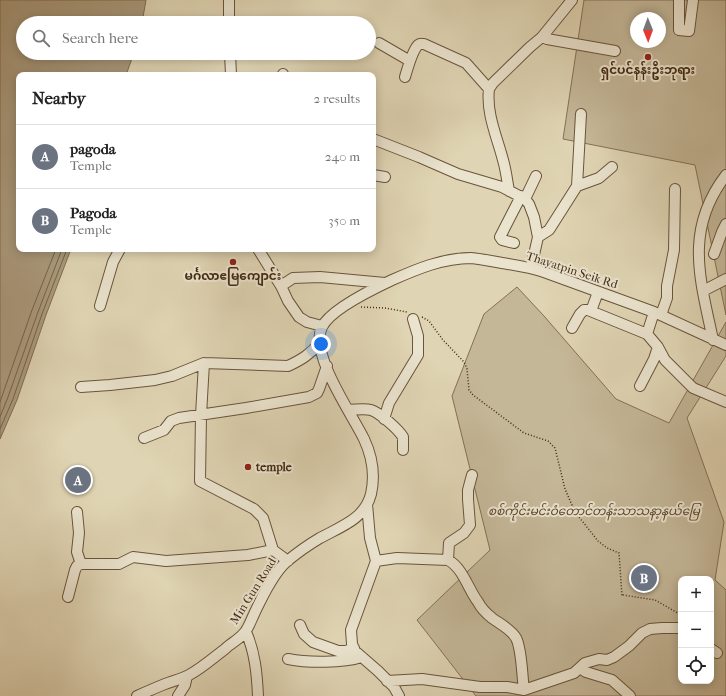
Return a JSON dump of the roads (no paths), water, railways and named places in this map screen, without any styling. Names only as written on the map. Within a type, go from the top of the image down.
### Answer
[{"type":"street","points":[[229,0],[229,16]]},
{"type":"street","points":[[509,191],[503,161],[491,118],[488,98],[489,89],[493,83],[542,37],[572,0]]},
{"type":"street","points":[[679,0],[679,30],[690,31],[694,0]]},
{"type":"street","points":[[542,37],[615,51]]},
{"type":"street","points":[[379,43],[410,61]]},
{"type":"street","points":[[405,77],[417,46],[424,44],[466,63],[489,89]]},
{"type":"street","points":[[230,60],[231,72]]},
{"type":"street","points":[[538,237],[549,230],[577,186],[581,114]]},
{"type":"street","points":[[376,140],[458,174],[509,191],[523,198],[529,204],[534,217],[538,237],[531,268]]},
{"type":"street","points":[[577,186],[599,178],[612,167]]},
{"type":"street","points":[[713,340],[698,265],[700,230],[710,199],[726,175]]},
{"type":"street","points":[[376,176],[385,177]]},
{"type":"street","points":[[514,242],[502,240],[500,237],[536,176]]},
{"type":"street","points":[[647,334],[667,298],[667,286],[674,250],[675,189]]},
{"type":"street","points":[[714,254],[726,224]]},
{"type":"street","points":[[100,306],[113,262],[118,252]]},
{"type":"street","points":[[260,252],[299,317],[307,322],[322,326]]},
{"type":"street","name":"Thayatpin Seik Rd","points":[[322,326],[333,314],[362,294],[385,283],[414,270],[435,263],[470,258],[531,268],[658,313],[726,345]]},
{"type":"street","points":[[281,286],[293,278],[320,277],[385,283]]},
{"type":"street","points":[[703,291],[726,279]]},
{"type":"street","points":[[590,311],[598,292]]},
{"type":"street","points":[[572,328],[584,310],[590,311],[647,334],[658,347],[665,360],[694,388],[726,402]]},
{"type":"street","points":[[384,419],[389,403],[418,355],[418,336],[415,316]]},
{"type":"street","name":"Min Gun Road","points":[[137,696],[188,676],[246,632],[258,606],[277,574],[288,561],[303,548],[354,520],[362,513],[371,496],[373,468],[365,440],[335,387],[322,355],[320,336],[322,326]]},
{"type":"street","points":[[81,387],[155,380],[172,376],[204,362],[288,366],[308,356],[320,342]]},
{"type":"street","points":[[640,386],[654,359],[658,347]]},
{"type":"street","points":[[204,362],[201,414],[200,481],[254,509],[262,518],[272,550],[288,561]]},
{"type":"street","points":[[144,438],[164,430],[171,421],[179,418],[246,408],[309,396],[316,393],[319,388],[327,366]]},
{"type":"street","points":[[348,410],[372,410],[396,428],[404,437],[403,450]]},
{"type":"street","points":[[448,560],[449,543],[464,533],[470,525],[468,490],[472,474]]},
{"type":"street","points":[[367,503],[370,538],[376,561],[351,630],[352,644],[362,657],[394,687],[399,696]]},
{"type":"street","points":[[77,512],[79,533],[77,552],[81,564]]},
{"type":"street","points":[[68,597],[75,570],[77,566],[81,564],[119,564],[133,557],[166,560],[248,555],[272,550]]},
{"type":"street","points":[[376,561],[397,558],[448,560],[453,562],[465,579],[477,602],[491,617],[516,637],[519,647],[524,690]]},
{"type":"street","points":[[300,625],[304,634],[312,642],[338,650],[346,651],[354,648]]},
{"type":"street","points":[[387,681],[422,679],[480,687],[507,687],[524,690],[574,673],[582,666],[592,661],[599,659],[607,660],[614,657],[630,646],[642,633],[650,629],[678,628]]},
{"type":"street","points":[[246,632],[250,640],[257,673],[258,696]]},
{"type":"street","points":[[288,659],[298,661],[331,661],[362,657]]},
{"type":"street","points":[[582,666],[583,670],[586,672],[612,680],[630,696]]},
{"type":"street","points":[[178,696],[185,685],[188,676]]},
{"type":"water","points":[[0,0],[146,0],[143,16],[16,16],[16,60],[131,60],[127,72],[16,72],[16,252],[70,252],[46,315],[17,400],[0,439]]},
{"type":"place","name":"ရှင်ပင်နန်းဦးဘုရား","points":[[648,57]]},
{"type":"place","name":"မင်္ဂလာဧမြကျောင်း","points":[[233,262]]},
{"type":"place","name":"temple","points":[[248,467]]},
{"type":"place","name":"pagoda","points":[[78,480]]},
{"type":"place","name":"Pagoda","points":[[644,578]]},
{"type":"park label","name":"စစ်ကိုင်းမင်းဝံတောင်တန်းသာသနာ့နယ်မြေ","points":[[594,511]]}]
